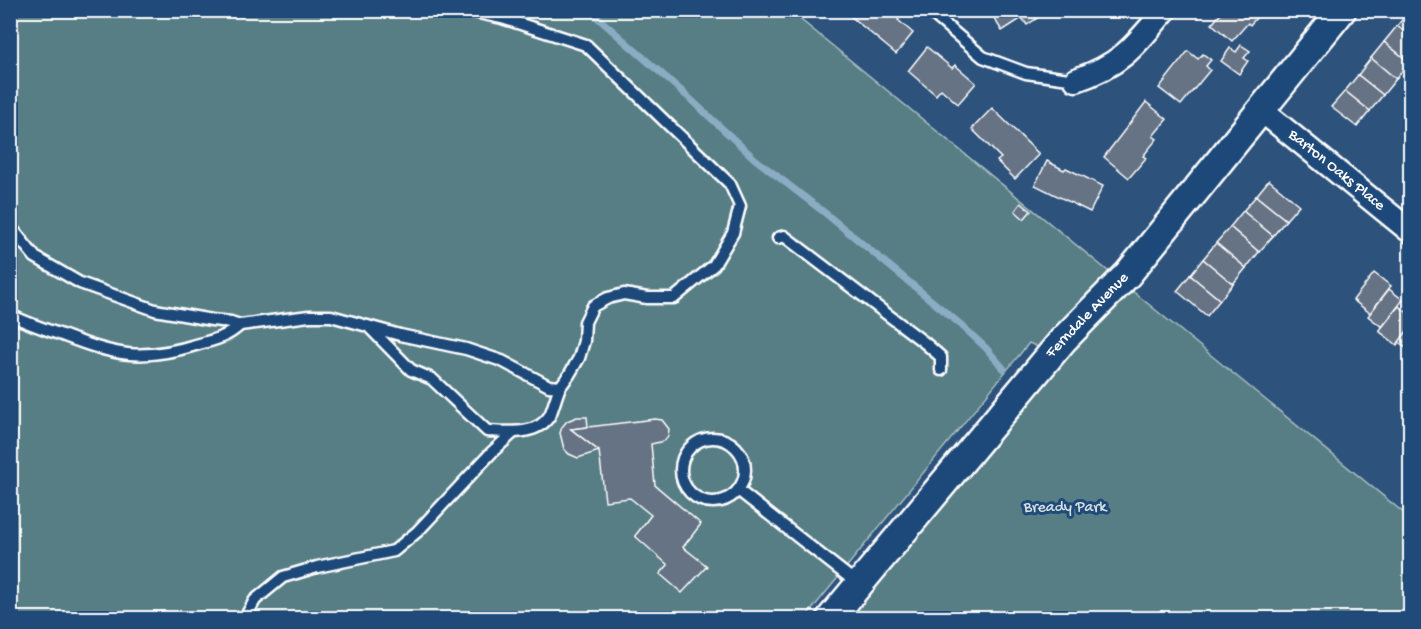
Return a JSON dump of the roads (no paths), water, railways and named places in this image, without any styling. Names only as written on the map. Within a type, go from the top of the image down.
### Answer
[{"type":"street","points":[[1076,80],[1098,73],[1117,62],[1136,46],[1165,10]]},
{"type":"street","name":"Ferndale Avenue","points":[[831,618],[1051,353],[1128,274],[1342,10]]},
{"type":"street","name":"Barton Oaks Place","points":[[1261,110],[1410,231]]},
{"type":"lane","points":[[368,326],[411,370],[432,379],[488,431],[514,432],[536,428],[549,415],[560,387],[579,358],[584,342],[585,322],[593,306],[608,297],[624,294],[647,298],[674,298],[714,265],[733,232],[740,206],[730,184],[586,45],[502,18],[464,10]]},
{"type":"lane","points":[[928,10],[983,57],[1026,73],[1076,80]]},
{"type":"lane","points":[[10,226],[36,257],[80,284],[155,310],[240,325],[309,316],[332,316],[400,335],[466,349],[502,362],[549,386],[560,387]]},
{"type":"lane","points":[[778,238],[784,236],[925,343],[941,357],[941,370]]},
{"type":"lane","points":[[10,315],[90,346],[128,355],[163,354],[182,350],[224,337],[240,325]]},
{"type":"lane","points":[[245,618],[255,600],[283,577],[317,567],[394,551],[418,531],[492,452],[514,432]]},
{"type":"lane","points":[[710,438],[730,443],[738,450],[745,470],[738,490],[721,501],[710,502],[691,494],[681,476],[681,465],[684,455],[691,446],[710,438]]},
{"type":"lane","points":[[738,490],[859,585]]},
{"type":"waterway","points":[[589,10],[755,159],[825,213],[960,324],[986,348],[1004,369]]},
{"type":"park label","name":"Bready Park","points":[[1065,508]]}]
